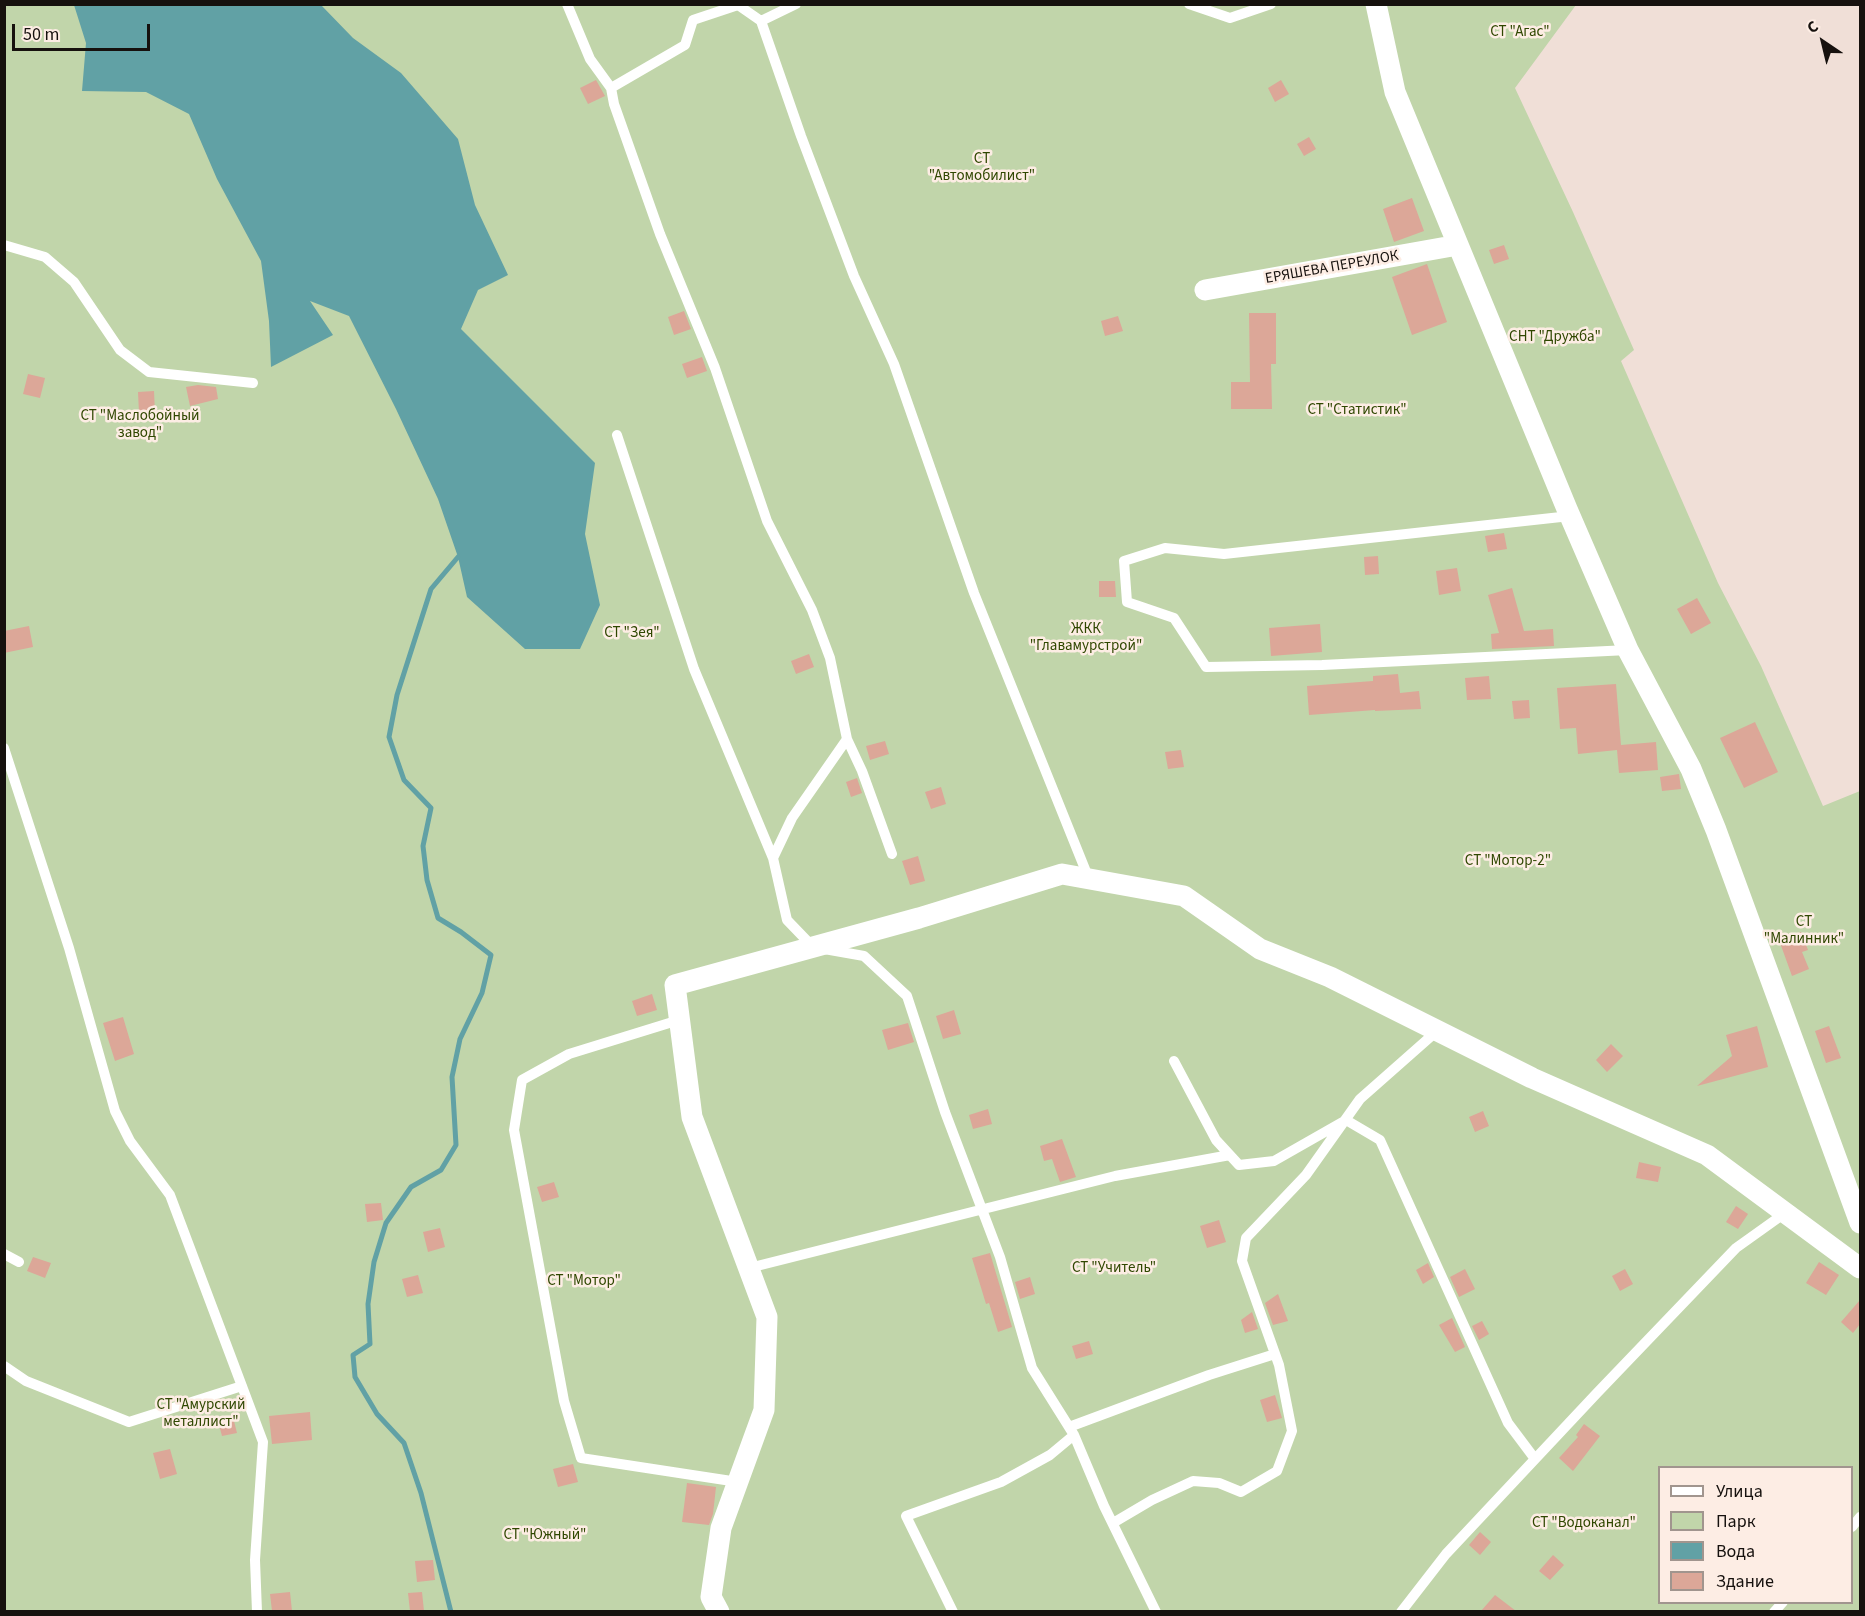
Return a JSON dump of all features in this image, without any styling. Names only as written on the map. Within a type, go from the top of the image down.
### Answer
[{"type":"street","points":[[1376,4],[1395,92],[1570,516],[1628,650],[1691,769],[1716,830],[1860,1223]]},
{"type":"street","name":"ЕРЯШЕВА ПЕРЕУЛОК","points":[[1205,290],[1458,245]]},
{"type":"street","points":[[719,1611],[711,1597],[721,1528],[764,1410],[767,1317],[692,1117],[675,985],[919,918],[1062,874],[1184,896],[1260,949],[1330,977],[1532,1078],[1707,1155],[1860,1268]]},
{"type":"lane","points":[[567,4],[590,59],[611,88],[614,104],[660,234],[715,368],[767,521],[812,610],[830,658],[847,739],[862,771],[892,854]]},
{"type":"lane","points":[[611,88],[685,45],[693,20],[738,4],[760,21],[854,276],[894,364],[974,593],[1089,879]]},
{"type":"lane","points":[[760,21],[796,4]]},
{"type":"lane","points":[[1189,4],[1205,7],[1230,18],[1271,4]]},
{"type":"lane","points":[[4,245],[45,257],[74,282],[120,350],[149,372],[253,383]]},
{"type":"lane","points":[[617,435],[694,669],[773,858],[787,920],[813,947],[864,956],[907,996],[945,1112],[1000,1257],[1032,1368],[1072,1431],[1156,1611]]},
{"type":"lane","points":[[1570,516],[1224,554],[1165,548],[1124,561],[1127,602],[1174,618],[1206,667],[1322,665],[1628,650]]},
{"type":"lane","points":[[773,858],[792,818],[847,739]]},
{"type":"lane","points":[[4,748],[69,948],[115,1111],[130,1141],[170,1195],[263,1442],[255,1560],[257,1611]]},
{"type":"lane","points":[[679,1020],[569,1054],[522,1080],[514,1130],[564,1401],[581,1458],[738,1482]]},
{"type":"lane","points":[[1113,1523],[1152,1500],[1193,1481],[1219,1483],[1241,1492],[1277,1471],[1292,1431],[1279,1365],[1242,1261],[1246,1238],[1306,1174],[1359,1099],[1437,1031]]},
{"type":"lane","points":[[1174,1061],[1216,1140],[1239,1166],[1274,1161],[1346,1120]]},
{"type":"lane","points":[[1346,1120],[1380,1140],[1508,1423],[1535,1459]]},
{"type":"lane","points":[[749,1268],[1115,1176],[1230,1155]]},
{"type":"lane","points":[[1401,1611],[1446,1554],[1736,1248],[1785,1213]]},
{"type":"lane","points":[[4,1254],[19,1262]]},
{"type":"lane","points":[[953,1611],[906,1516],[1001,1482],[1050,1455],[1072,1431],[1209,1375],[1275,1354]]},
{"type":"lane","points":[[4,1366],[26,1381],[129,1422],[242,1386]]},
{"type":"green space","points":[[4,5],[1576,5],[1515,88],[1634,350],[1621,361],[1718,583],[1761,666],[1823,806],[1860,791],[1860,1611],[5,1611]]},
{"type":"water","points":[[74,5],[321,5],[353,38],[401,73],[458,139],[475,205],[508,275],[478,290],[461,329],[595,463],[585,534],[600,605],[580,649],[525,649],[467,597],[458,557],[438,499],[349,316],[310,301],[333,335],[271,367],[269,321],[261,261],[217,179],[189,114],[146,92],[82,91],[86,43]]},
{"type":"building","points":[[596,80],[605,96],[588,104],[580,88]]},
{"type":"building","points":[[1281,80],[1289,94],[1275,102],[1268,88]]},
{"type":"building","points":[[1309,137],[1316,149],[1304,156],[1297,144]]},
{"type":"building","points":[[1412,198],[1424,231],[1394,242],[1383,209]]},
{"type":"building","points":[[1504,245],[1509,259],[1494,264],[1489,250]]},
{"type":"building","points":[[1427,264],[1447,322],[1412,335],[1392,277]]},
{"type":"building","points":[[684,311],[691,329],[674,335],[668,317]]},
{"type":"building","points":[[1249,313],[1276,313],[1276,364],[1271,364],[1272,409],[1231,409],[1231,382],[1250,382]]},
{"type":"building","points":[[1118,316],[1123,331],[1105,336],[1101,321]]},
{"type":"building","points":[[702,357],[707,371],[687,378],[682,364]]},
{"type":"building","points":[[28,374],[45,378],[40,398],[23,394]]},
{"type":"building","points":[[198,385],[216,387],[218,399],[190,406],[186,387]]},
{"type":"building","points":[[154,391],[155,413],[139,413],[138,392]]},
{"type":"building","points":[[1504,533],[1507,549],[1488,552],[1485,536]]},
{"type":"building","points":[[1378,556],[1379,574],[1365,575],[1364,557]]},
{"type":"building","points":[[1457,568],[1461,591],[1439,595],[1436,571]]},
{"type":"building","points":[[1099,581],[1115,581],[1116,597],[1099,597]]},
{"type":"building","points":[[1512,588],[1524,631],[1553,629],[1554,646],[1492,649],[1491,634],[1499,633],[1488,595]]},
{"type":"building","points":[[1697,598],[1711,623],[1691,634],[1677,609]]},
{"type":"building","points":[[1320,624],[1322,652],[1271,656],[1269,628]]},
{"type":"building","points":[[29,626],[33,647],[4,653],[4,631]]},
{"type":"building","points":[[809,654],[814,667],[796,674],[791,661]]},
{"type":"building","points":[[1398,674],[1400,693],[1419,691],[1421,709],[1309,715],[1307,686],[1373,681],[1373,676]]},
{"type":"building","points":[[1489,676],[1491,699],[1467,700],[1465,678]]},
{"type":"building","points":[[1616,684],[1621,745],[1656,742],[1658,770],[1619,773],[1617,750],[1578,754],[1576,728],[1560,729],[1557,688]]},
{"type":"building","points":[[1529,700],[1530,718],[1514,719],[1512,701]]},
{"type":"building","points":[[1755,722],[1778,772],[1744,788],[1720,738]]},
{"type":"building","points":[[885,741],[889,754],[870,760],[866,746]]},
{"type":"building","points":[[1181,750],[1184,767],[1168,769],[1165,752]]},
{"type":"building","points":[[1679,774],[1681,789],[1662,791],[1660,777]]},
{"type":"building","points":[[857,778],[862,793],[851,797],[846,782]]},
{"type":"building","points":[[941,787],[946,804],[931,809],[925,792]]},
{"type":"building","points":[[918,856],[925,881],[910,885],[902,861]]},
{"type":"building","points":[[1801,932],[1808,950],[1802,952],[1809,969],[1792,976],[1779,940]]},
{"type":"building","points":[[652,994],[657,1010],[637,1016],[632,1001]]},
{"type":"building","points":[[954,1010],[961,1034],[943,1039],[936,1016]]},
{"type":"building","points":[[123,1017],[134,1054],[115,1061],[103,1023]]},
{"type":"building","points":[[908,1023],[914,1042],[888,1050],[882,1030]]},
{"type":"building","points":[[1757,1026],[1768,1067],[1697,1086],[1732,1056],[1726,1035]]},
{"type":"building","points":[[1829,1026],[1841,1058],[1826,1063],[1815,1031]]},
{"type":"building","points":[[1611,1044],[1623,1056],[1607,1072],[1596,1060]]},
{"type":"building","points":[[988,1109],[992,1124],[973,1129],[969,1115]]},
{"type":"building","points":[[1483,1111],[1489,1126],[1475,1132],[1469,1117]]},
{"type":"building","points":[[1062,1139],[1076,1177],[1060,1182],[1052,1159],[1044,1161],[1040,1146]]},
{"type":"building","points":[[1639,1162],[1661,1167],[1658,1182],[1636,1178]]},
{"type":"building","points":[[554,1182],[559,1197],[542,1202],[537,1187]]},
{"type":"building","points":[[381,1203],[383,1220],[367,1222],[365,1204]]},
{"type":"building","points":[[1736,1206],[1748,1214],[1738,1229],[1726,1222]]},
{"type":"building","points":[[1219,1220],[1226,1242],[1207,1248],[1200,1226]]},
{"type":"building","points":[[440,1228],[445,1247],[428,1252],[423,1232]]},
{"type":"building","points":[[990,1253],[1012,1327],[998,1332],[989,1303],[986,1304],[972,1258]]},
{"type":"building","points":[[33,1257],[51,1263],[45,1278],[27,1271]]},
{"type":"building","points":[[1819,1262],[1839,1275],[1826,1295],[1806,1283]]},
{"type":"building","points":[[1428,1263],[1434,1277],[1423,1284],[1416,1270]]},
{"type":"building","points":[[1465,1269],[1475,1289],[1459,1297],[1450,1277]]},
{"type":"building","points":[[1625,1269],[1633,1284],[1620,1291],[1612,1276]]},
{"type":"building","points":[[418,1275],[423,1293],[407,1297],[402,1279]]},
{"type":"building","points":[[1030,1277],[1035,1294],[1020,1299],[1015,1282]]},
{"type":"building","points":[[1278,1294],[1288,1321],[1273,1325],[1265,1303]]},
{"type":"building","points":[[1860,1300],[1860,1324],[1853,1333],[1841,1322]]},
{"type":"building","points":[[1252,1312],[1258,1329],[1245,1333],[1241,1320]]},
{"type":"building","points":[[1452,1318],[1465,1347],[1455,1352],[1439,1325]]},
{"type":"building","points":[[1482,1321],[1489,1334],[1479,1340],[1472,1326]]},
{"type":"building","points":[[1089,1341],[1093,1354],[1076,1359],[1072,1346]]},
{"type":"building","points":[[1275,1395],[1282,1418],[1267,1422],[1260,1400]]},
{"type":"building","points":[[310,1412],[312,1440],[272,1444],[269,1416]]},
{"type":"building","points":[[233,1417],[237,1433],[222,1436],[218,1421]]},
{"type":"building","points":[[1584,1424],[1600,1436],[1573,1471],[1559,1458],[1578,1437],[1576,1435]]},
{"type":"building","points":[[170,1449],[177,1474],[160,1479],[153,1453]]},
{"type":"building","points":[[573,1464],[578,1482],[558,1487],[553,1469]]},
{"type":"building","points":[[687,1483],[716,1487],[713,1514],[709,1525],[682,1522]]},
{"type":"building","points":[[1480,1532],[1491,1542],[1480,1555],[1469,1545]]},
{"type":"building","points":[[1553,1555],[1564,1565],[1550,1580],[1539,1571]]},
{"type":"building","points":[[433,1560],[435,1580],[417,1582],[415,1561]]},
{"type":"building","points":[[290,1592],[292,1611],[272,1611],[270,1594]]},
{"type":"building","points":[[422,1592],[424,1611],[410,1611],[408,1593]]},
{"type":"building","points":[[1495,1595],[1516,1611],[1481,1611]]},
{"type":"waterway","points":[[451,1612],[421,1493],[404,1443],[377,1414],[355,1377],[353,1355],[370,1344],[368,1304],[374,1262],[386,1223],[411,1187],[441,1170],[456,1145],[452,1077],[460,1039],[482,993],[491,955],[438,918],[427,880],[423,846],[431,808],[404,780],[389,737],[397,695],[431,589],[458,557]]},
{"type":"park label","name":"СТ \"Агас\"","points":[[1520,33]]},
{"type":"park label","name":"СТ \"Автомобилист\"","points":[[982,168]]},
{"type":"park label","name":"СНТ \"Дружба\"","points":[[1555,338]]},
{"type":"park label","name":"СТ \"Статистик\"","points":[[1357,411]]},
{"type":"park label","name":"СТ \"Маслобойный завод\"","points":[[140,426]]},
{"type":"park label","name":"СТ \"Зея\"","points":[[632,634]]},
{"type":"park label","name":"ЖКК \"Главамурстрой\"","points":[[1086,638]]},
{"type":"park label","name":"СТ \"Мотор-2\"","points":[[1508,862]]},
{"type":"park label","name":"СТ \"Малинник\"","points":[[1804,932]]},
{"type":"park label","name":"СТ \"Учитель\"","points":[[1114,1269]]},
{"type":"park label","name":"СТ \"Мотор\"","points":[[584,1282]]},
{"type":"park label","name":"СТ \"Амурский металлист\"","points":[[201,1414]]},
{"type":"park label","name":"СТ \"Водоканал\"","points":[[1584,1524]]},
{"type":"park label","name":"СТ \"Южный\"","points":[[545,1536]]}]
